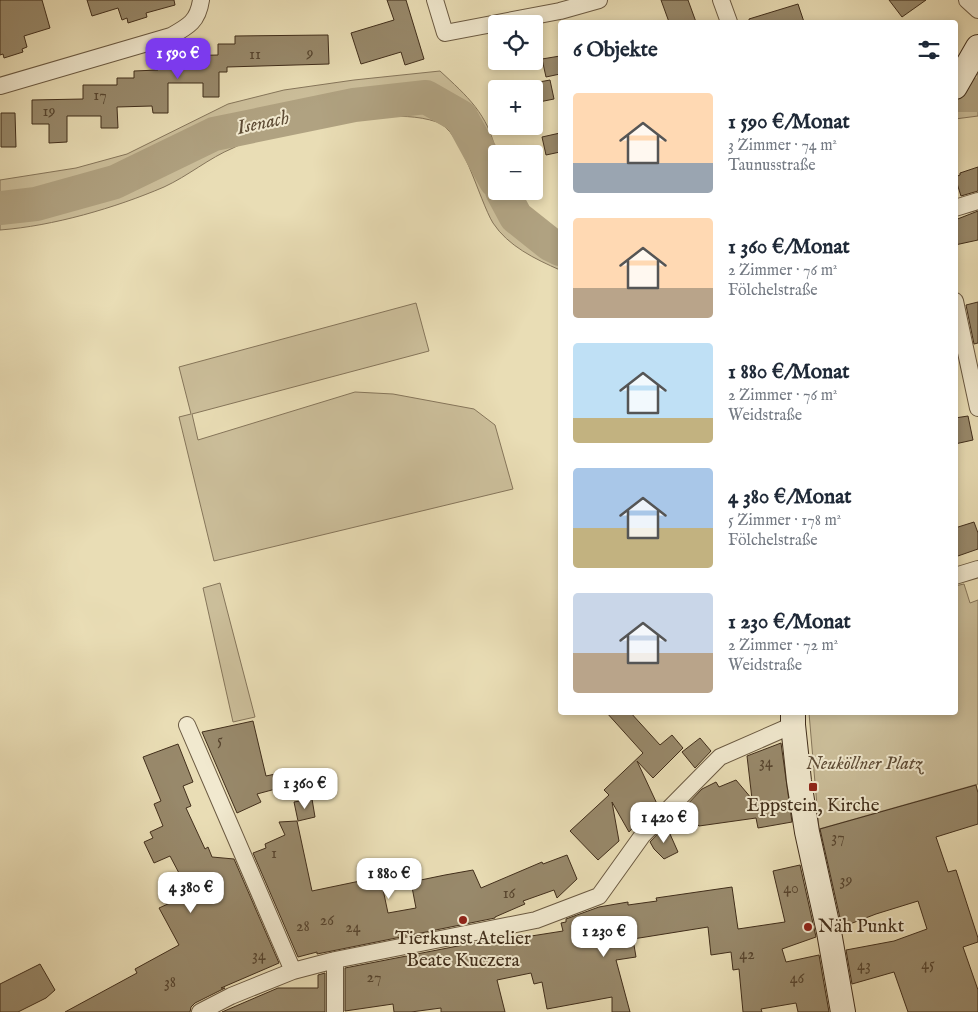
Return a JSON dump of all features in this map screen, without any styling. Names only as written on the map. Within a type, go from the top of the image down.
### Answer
[{"type":"main road","points":[[958,81],[978,47]]},
{"type":"main road","points":[[793,719],[807,832],[829,932],[843,1012]]},
{"type":"street","points":[[0,86],[171,36],[188,26],[199,13],[201,0]]},
{"type":"street","points":[[435,0],[445,33],[561,17],[599,0]]},
{"type":"street","points":[[721,0],[728,20]]},
{"type":"street","points":[[967,0],[978,10]]},
{"type":"street","points":[[958,207],[978,201]]},
{"type":"street","points":[[958,310],[972,354],[978,408]]},
{"type":"street","points":[[958,575],[978,569]]},
{"type":"street","points":[[200,1012],[231,996],[294,971],[334,960],[536,920],[599,896],[642,836],[720,757],[793,719]]},
{"type":"street","points":[[187,725],[294,971]]},
{"type":"street","points":[[334,960],[335,1012]]},
{"type":"green space","points":[[440,71],[475,107],[488,127],[488,135],[491,135],[494,145],[488,145],[488,200],[518,200],[526,216],[558,237],[558,269],[523,251],[499,231],[493,223],[462,151],[454,138],[446,128],[437,122],[422,118],[377,118],[265,135],[224,152],[164,187],[125,202],[84,215],[41,225],[0,230],[0,180],[76,168],[127,154],[228,104],[284,90]]},
{"type":"green space","points":[[978,74],[978,116],[958,119],[958,77]]},
{"type":"green space","points":[[416,303],[429,351],[192,414],[198,440],[355,392],[393,394],[474,409],[495,425],[513,489],[214,561],[179,417],[191,414],[179,367]]},
{"type":"green space","points":[[220,583],[255,717],[233,722],[203,588]]},
{"type":"green space","name":"Neuköllner Platz","points":[[964,584],[970,603],[978,600],[978,784],[819,829],[809,715],[958,715],[958,585]]},
{"type":"building","points":[[0,0],[42,0],[50,28],[24,36],[27,47],[22,49],[23,52],[4,58],[3,54],[0,55]]},
{"type":"building","points":[[87,0],[174,0],[175,5],[146,13],[147,17],[128,23],[127,18],[122,20],[118,8],[92,16]]},
{"type":"building","points":[[387,0],[406,0],[424,59],[405,65],[401,52],[361,64],[351,33],[394,20]]},
{"type":"building","points":[[661,0],[688,0],[695,20],[668,20]]},
{"type":"building","points":[[889,0],[926,0],[902,17]]},
{"type":"building","points":[[798,4],[803,20],[749,20]]},
{"type":"building","points":[[328,35],[329,64],[227,67],[227,72],[219,72],[219,97],[203,97],[203,83],[168,83],[168,113],[153,113],[152,106],[117,107],[118,128],[101,128],[101,116],[67,116],[67,142],[49,143],[49,124],[32,124],[32,100],[83,99],[83,85],[117,85],[117,78],[134,78],[134,71],[158,70],[158,63],[176,63],[176,56],[218,55],[218,44],[235,44],[235,36]]},
{"type":"building","points":[[558,56],[558,74],[546,77],[543,59]]},
{"type":"building","points":[[550,80],[554,99],[543,101],[543,81]]},
{"type":"building","points":[[1,113],[15,113],[16,147],[1,147]]},
{"type":"building","points":[[558,133],[558,152],[546,155],[542,137]]},
{"type":"building","points":[[978,167],[978,191],[961,196],[958,186],[958,176],[960,173]]},
{"type":"building","points":[[978,211],[978,240],[958,244],[958,219]]},
{"type":"building","points":[[978,302],[978,343],[974,344],[966,305]]},
{"type":"building","points":[[968,416],[973,440],[958,443],[958,418]]},
{"type":"building","points":[[974,522],[978,533],[978,549],[958,556],[958,527]]},
{"type":"building","points":[[609,715],[633,715],[660,745],[672,735],[683,748],[653,778],[637,761],[658,806],[640,824],[639,821],[629,832],[612,802],[619,841],[598,860],[570,831],[609,795],[604,790],[643,753]]},
{"type":"building","points":[[253,721],[266,776],[280,773],[283,787],[257,794],[261,802],[237,813],[202,732]]},
{"type":"building","points":[[700,738],[711,751],[695,768],[682,752]]},
{"type":"building","points":[[781,743],[792,822],[758,828],[756,818],[699,826],[683,809],[702,789],[716,782],[719,787],[736,780],[752,799],[747,756]]},
{"type":"building","points":[[178,744],[193,782],[183,786],[191,806],[186,808],[205,849],[208,847],[212,857],[234,859],[279,963],[221,988],[225,988],[195,1003],[191,1007],[190,1012],[65,1012],[137,973],[135,969],[179,945],[159,908],[190,894],[170,856],[154,863],[144,842],[153,838],[150,832],[163,826],[154,804],[161,801],[143,757]]},
{"type":"building","points":[[976,785],[978,793],[978,824],[936,837],[948,872],[956,870],[978,938],[978,942],[963,947],[978,990],[978,1012],[908,1012],[894,972],[852,984],[846,950],[894,941],[927,929],[918,901],[842,927],[820,829]]},
{"type":"building","points":[[312,799],[315,817],[298,821],[294,802]]},
{"type":"building","points":[[297,821],[312,891],[360,881],[361,884],[381,880],[388,913],[416,908],[411,882],[445,875],[473,870],[481,888],[542,862],[543,864],[567,855],[577,879],[557,898],[554,890],[523,901],[525,904],[495,918],[298,957],[253,853],[266,848],[265,844],[285,835],[279,822]]},
{"type":"building","points":[[666,825],[678,852],[664,859],[650,842]]},
{"type":"building","points":[[800,865],[816,937],[782,949],[786,962],[819,955],[829,1012],[798,1012],[796,1003],[761,1009],[762,1012],[743,1012],[739,969],[733,970],[731,952],[711,955],[708,927],[633,939],[636,957],[616,960],[630,1012],[612,1012],[612,997],[547,1009],[542,982],[534,984],[531,973],[497,980],[505,1012],[441,1012],[441,1008],[394,1012],[393,1004],[345,1011],[345,968],[504,937],[506,940],[563,931],[561,923],[566,922],[566,919],[599,907],[628,902],[628,905],[657,901],[656,898],[732,887],[738,929],[785,922],[773,871]]},
{"type":"building","points":[[40,964],[55,990],[46,998],[18,1012],[0,1012],[0,984]]},
{"type":"building","points":[[325,973],[325,1012],[222,1012],[278,988],[318,988],[318,975]]},
{"type":"waterway","name":"Isenach","points":[[958,95],[978,95]]},
{"type":"waterway","name":"Isenach","points":[[0,208],[36,204],[115,182],[214,134],[354,105],[426,97],[461,117],[488,166]]},
{"type":"waterway","name":"Isenach","points":[[507,200],[516,217],[550,244],[558,248]]},
{"type":"place","name":"Eppstein, Kirche","points":[[813,787]]},
{"type":"place","name":"Tierkunst Atelier Beate Kuczera","points":[[463,920]]},
{"type":"place","name":"Näh Punkt","points":[[808,927]]}]
